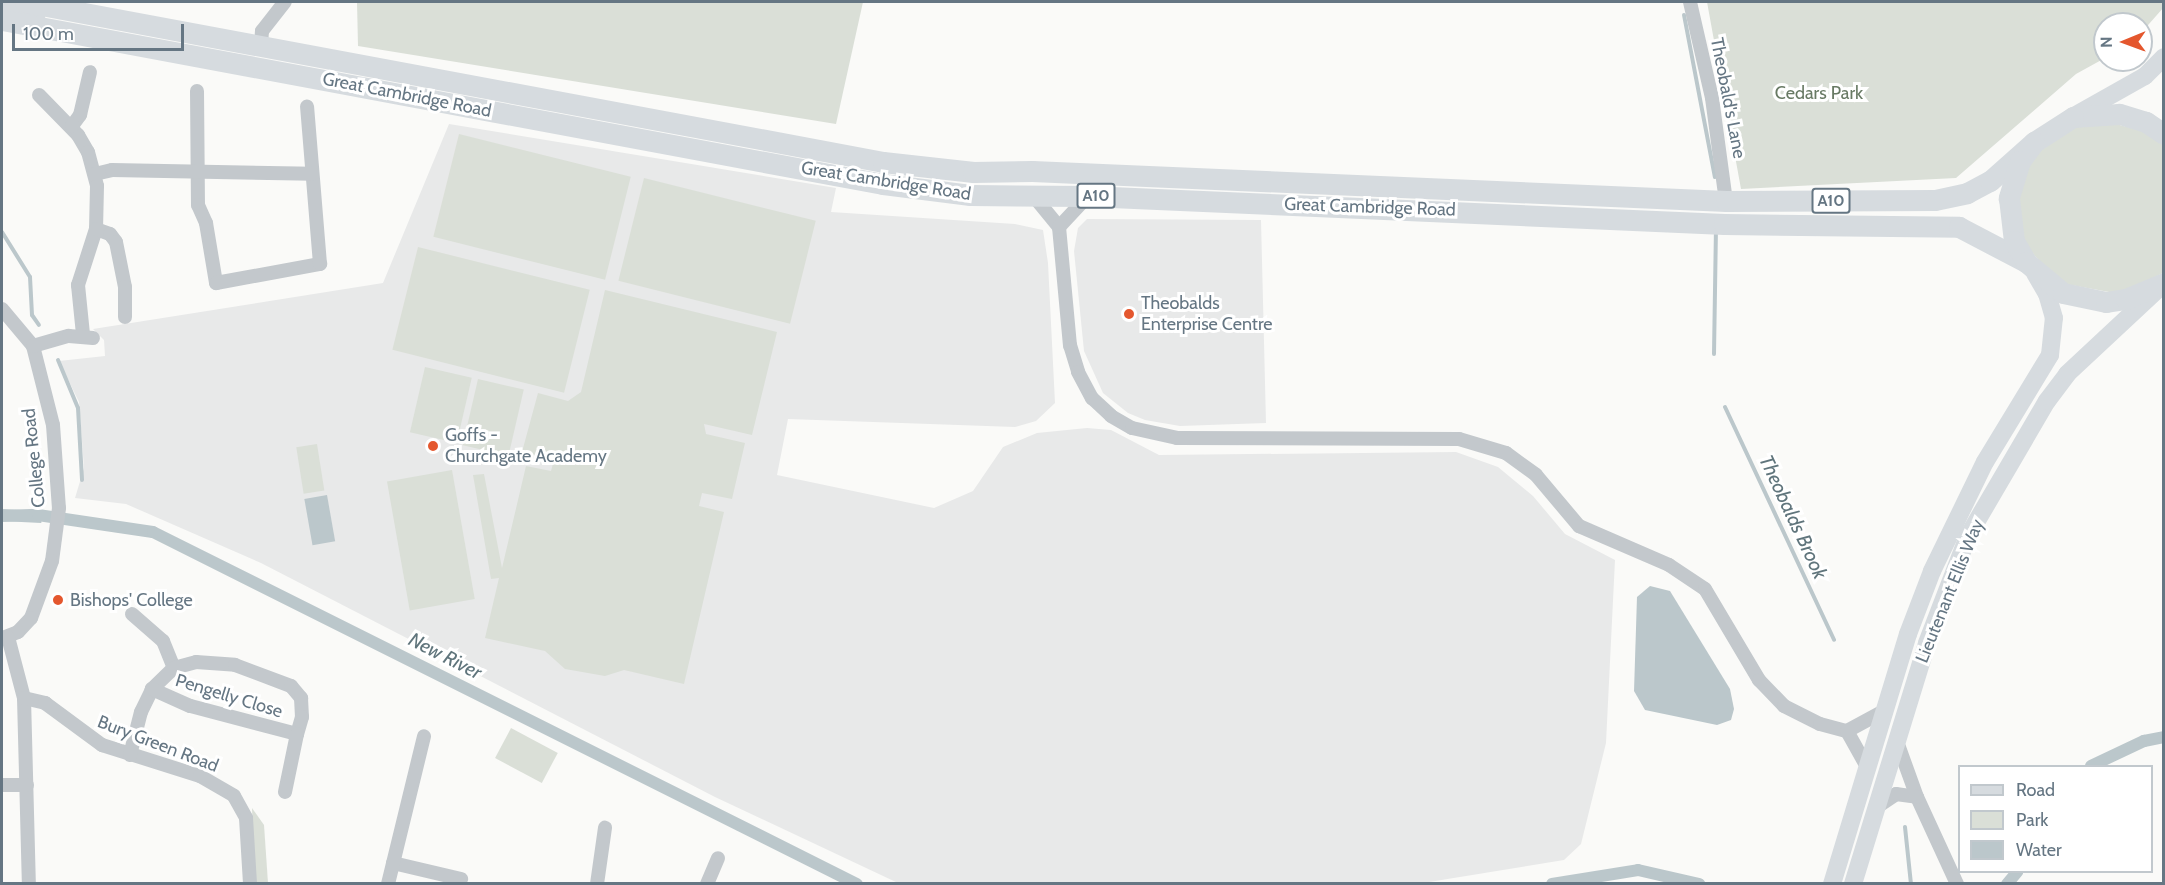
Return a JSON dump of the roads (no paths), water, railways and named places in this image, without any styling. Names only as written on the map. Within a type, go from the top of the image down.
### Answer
[{"type":"highway","name":"Great Cambridge Road","points":[[25,2],[883,162],[973,172],[1032,171],[1726,201],[1935,200],[1967,193],[1990,181],[2034,142],[2073,117]]},
{"type":"highway","name":"Great Cambridge Road","points":[[2,20],[883,184],[970,195],[1088,196],[1724,224],[1959,227],[2030,267],[2063,293],[2106,302],[2126,299],[2163,283]]},
{"type":"highway","points":[[2073,117],[2119,114],[2146,122],[2163,134]]},
{"type":"highway","points":[[2030,267],[2014,241],[2009,198],[2020,161],[2034,142]]},
{"type":"main road","points":[[2,9],[62,22],[106,38]]},
{"type":"main road","points":[[2073,117],[2145,76],[2163,57]]},
{"type":"main road","name":"Lieutenant Ellis Way","points":[[1832,884],[1916,613],[1958,513],[2050,356],[2054,318],[2047,294],[2030,267]]},
{"type":"main road","name":"Lieutenant Ellis Way","points":[[1853,884],[1927,643],[1968,536],[2047,401],[2086,352],[2163,283]]},
{"type":"street","points":[[261,45],[262,31],[285,2]]},
{"type":"street","name":"Theobald's Lane","points":[[1690,2],[1712,98],[1726,201]]},
{"type":"street","points":[[72,126],[80,115],[90,72]]},
{"type":"street","points":[[197,91],[198,205],[206,223],[216,283],[320,264],[307,107]]},
{"type":"street","points":[[33,346],[88,336],[78,285],[96,229],[95,174],[88,152],[72,126],[39,95]]},
{"type":"street","points":[[95,174],[198,171],[312,174]]},
{"type":"street","points":[[1032,194],[1059,227],[1070,345],[1078,372],[1092,398],[1111,416],[1132,428],[1177,438],[1459,439],[1506,453],[1536,475],[1579,526],[1670,565],[1705,589],[1759,680],[1784,706],[1820,724],[1847,731],[1884,711]]},
{"type":"street","points":[[1059,227],[1088,196]]},
{"type":"street","points":[[96,229],[110,234],[116,242],[125,287],[125,317]]},
{"type":"street","name":"College Road","points":[[2,309],[33,346],[52,425],[59,508],[49,572],[32,618],[5,638]]},
{"type":"street","name":"Pengelly Close","points":[[132,614],[164,641],[174,668]]},
{"type":"street","points":[[5,638],[24,698],[29,884]]},
{"type":"street","name":"Pengelly Close","points":[[130,754],[141,712],[152,689],[174,668],[196,662],[218,662],[291,686],[303,704],[285,792]]},
{"type":"street","name":"Pengelly Close","points":[[152,689],[190,706],[297,734]]},
{"type":"street","name":"Bury Green Road","points":[[24,698],[45,703],[91,739],[200,776],[234,796],[246,818],[250,884]]},
{"type":"street","points":[[1847,731],[1867,767]]},
{"type":"street","points":[[388,884],[424,736]]},
{"type":"street","points":[[1896,739],[1917,797],[1957,884]]},
{"type":"street","points":[[2,785],[27,785]]},
{"type":"street","points":[[1877,807],[1896,794],[1917,797]]},
{"type":"street","points":[[597,884],[605,828]]},
{"type":"street","points":[[708,884],[718,858]]},
{"type":"street","points":[[393,863],[461,879]]},
{"type":"water","points":[[327,495],[335,541],[313,545],[304,499]]},
{"type":"water","points":[[2,509],[42,511],[41,523],[2,521]]},
{"type":"water","points":[[1650,586],[1670,591],[1730,689],[1734,709],[1731,720],[1717,725],[1645,710],[1634,691],[1637,597]]},
{"type":"waterway","name":"Theobalds Brook","points":[[1684,15],[1715,177]]},
{"type":"waterway","points":[[2,232],[30,277],[32,315],[39,325]]},
{"type":"waterway","name":"Theobalds Brook","points":[[1714,354],[1716,233]]},
{"type":"waterway","points":[[58,360],[78,408],[82,480]]},
{"type":"waterway","name":"Theobalds Brook","points":[[1725,407],[1834,640]]},
{"type":"waterway","name":"New River","points":[[2,516],[38,515],[153,532],[857,884]]},
{"type":"waterway","name":"New River","points":[[2093,765],[2144,741],[2164,737]]},
{"type":"waterway","name":"Theobalds Brook","points":[[1905,827],[1911,884]]},
{"type":"waterway","name":"New River","points":[[1552,884],[1638,870],[1699,884]]},
{"type":"waterway","name":"New River","points":[[2007,884],[2016,873]]},
{"type":"place","name":"Theobalds Enterprise Centre","points":[[1129,314]]},
{"type":"place","name":"Goffs - Churchgate Academy","points":[[433,446]]},
{"type":"place","name":"Bishops' College","points":[[58,600]]},
{"type":"park label","name":"Cedars Park","points":[[1819,93]]}]
